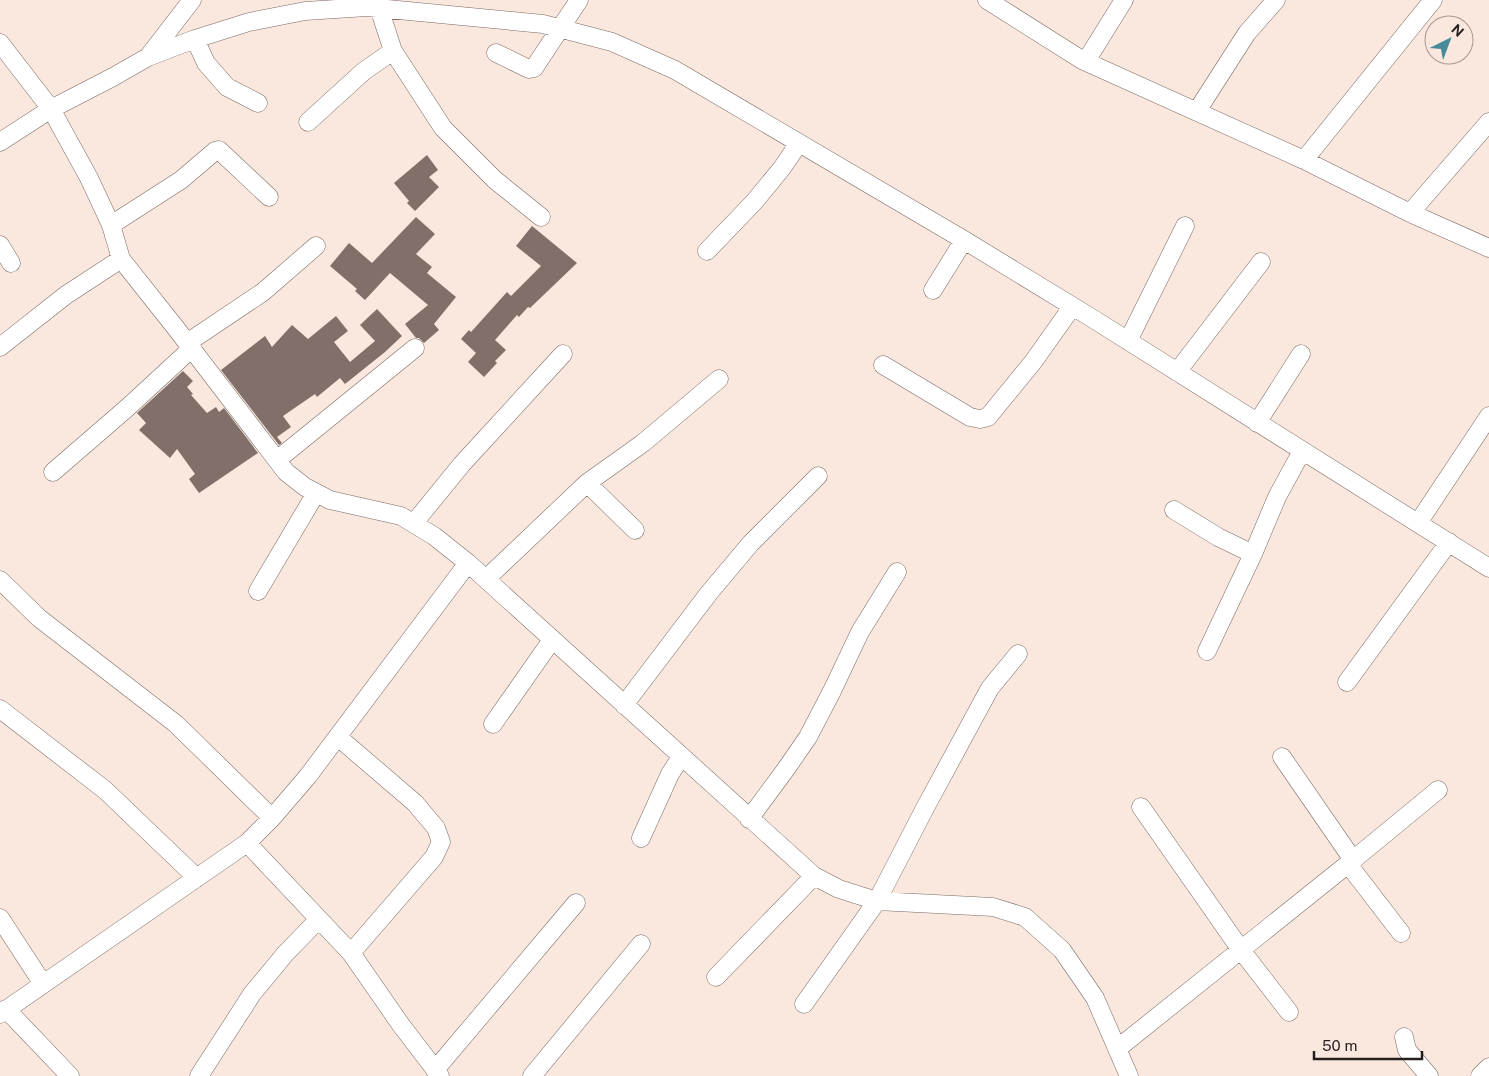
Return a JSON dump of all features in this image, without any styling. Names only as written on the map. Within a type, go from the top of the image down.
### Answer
[{"type":"street","points":[[148,57],[192,0]]},
{"type":"street","points":[[496,53],[529,69],[534,68],[579,0]]},
{"type":"street","points":[[987,0],[1086,61],[1304,160],[1410,213],[1489,248]]},
{"type":"street","points":[[1086,61],[1124,0]]},
{"type":"street","points":[[1197,111],[1248,33],[1276,0]]},
{"type":"street","points":[[1304,160],[1433,0]]},
{"type":"street","points":[[0,142],[51,109],[113,78],[148,57],[195,39],[249,22],[306,10],[367,7],[543,24],[612,42],[676,70],[964,240],[1489,568]]},
{"type":"street","points":[[379,8],[393,51],[443,128],[495,180],[541,217]]},
{"type":"street","points":[[195,39],[206,63],[227,87],[258,103]]},
{"type":"street","points":[[0,43],[51,109],[89,178],[111,225],[121,259],[286,472],[305,487],[330,500],[401,516],[434,536],[486,579],[814,876],[839,889],[878,900],[993,907],[1025,917],[1062,950],[1094,998],[1129,1076]]},
{"type":"street","points":[[308,122],[364,71],[393,51]]},
{"type":"street","points":[[1410,213],[1489,122]]},
{"type":"street","points":[[707,252],[754,202],[800,143]]},
{"type":"street","points":[[111,225],[181,180],[215,150],[219,150],[269,197]]},
{"type":"street","points":[[1128,341],[1185,226]]},
{"type":"street","points":[[932,290],[964,240]]},
{"type":"street","points":[[0,245],[10,263]]},
{"type":"street","points":[[53,472],[128,408],[189,346],[262,292],[316,246]]},
{"type":"street","points":[[0,348],[66,295],[121,259]]},
{"type":"street","points":[[1177,372],[1260,262]]},
{"type":"street","points":[[883,365],[970,417],[980,419],[988,417],[1033,362],[1072,307]]},
{"type":"street","points":[[277,460],[415,348]]},
{"type":"street","points":[[414,523],[462,464],[563,354]]},
{"type":"street","points":[[1257,423],[1301,354]]},
{"type":"street","points":[[486,579],[587,483],[644,443],[719,379]]},
{"type":"street","points":[[1418,524],[1489,416]]},
{"type":"street","points":[[1207,651],[1253,554],[1277,497],[1302,451]]},
{"type":"street","points":[[624,705],[709,593],[751,543],[818,476]]},
{"type":"street","points":[[587,483],[635,530]]},
{"type":"street","points":[[258,591],[316,493]]},
{"type":"street","points":[[1174,510],[1218,537],[1253,554]]},
{"type":"street","points":[[1347,682],[1449,542]]},
{"type":"street","points":[[70,1076],[3,1011],[247,843],[272,818],[308,776],[468,563]]},
{"type":"street","points":[[749,819],[808,737],[860,632],[897,572]]},
{"type":"street","points":[[0,580],[39,618],[176,724],[272,818]]},
{"type":"street","points":[[493,724],[552,640]]},
{"type":"street","points":[[804,1004],[878,900],[933,792],[990,688],[1018,654]]},
{"type":"street","points":[[0,709],[105,790],[198,878]]},
{"type":"street","points":[[338,737],[415,804],[436,828],[441,842],[434,857],[351,953]]},
{"type":"street","points":[[641,838],[666,780],[681,757]]},
{"type":"street","points":[[1282,757],[1351,862],[1401,932]]},
{"type":"street","points":[[1117,1049],[1438,790]]},
{"type":"street","points":[[1141,807],[1241,950],[1289,1012]]},
{"type":"street","points":[[247,843],[351,953],[438,1074],[576,903]]},
{"type":"street","points":[[716,977],[814,876]]},
{"type":"street","points":[[0,918],[43,984]]},
{"type":"street","points":[[199,1076],[252,994],[285,954],[318,920]]},
{"type":"street","points":[[532,1076],[641,944]]},
{"type":"street","points":[[1404,1037],[1408,1050],[1429,1076]]},
{"type":"street","points":[[1480,1076],[1489,1067]]},
{"type":"building","points":[[427,155],[438,170],[429,177],[439,187],[415,211],[407,203],[409,201],[394,183]]},
{"type":"building","points":[[416,217],[435,234],[416,254],[432,267],[427,273],[456,297],[434,324],[439,330],[424,343],[419,338],[416,338],[405,324],[428,305],[390,273],[365,300],[355,291],[357,289],[330,266],[349,243],[372,263]]},
{"type":"building","points":[[532,226],[577,263],[530,308],[528,307],[519,317],[517,315],[495,340],[506,350],[495,361],[497,363],[484,377],[468,362],[476,353],[461,339],[469,330],[471,332],[507,292],[511,296],[541,266],[516,246]]},
{"type":"building","points":[[377,309],[402,336],[345,384],[340,378],[317,397],[315,394],[283,416],[291,427],[277,437],[282,443],[279,445],[221,370],[265,336],[272,347],[292,325],[308,339],[336,316],[348,331],[334,342],[350,362],[375,341],[360,325]]},
{"type":"building","points":[[183,371],[193,381],[187,387],[193,394],[191,395],[207,413],[216,407],[219,412],[224,408],[258,453],[199,493],[189,479],[195,474],[177,449],[170,458],[139,430],[146,423],[137,413]]}]
